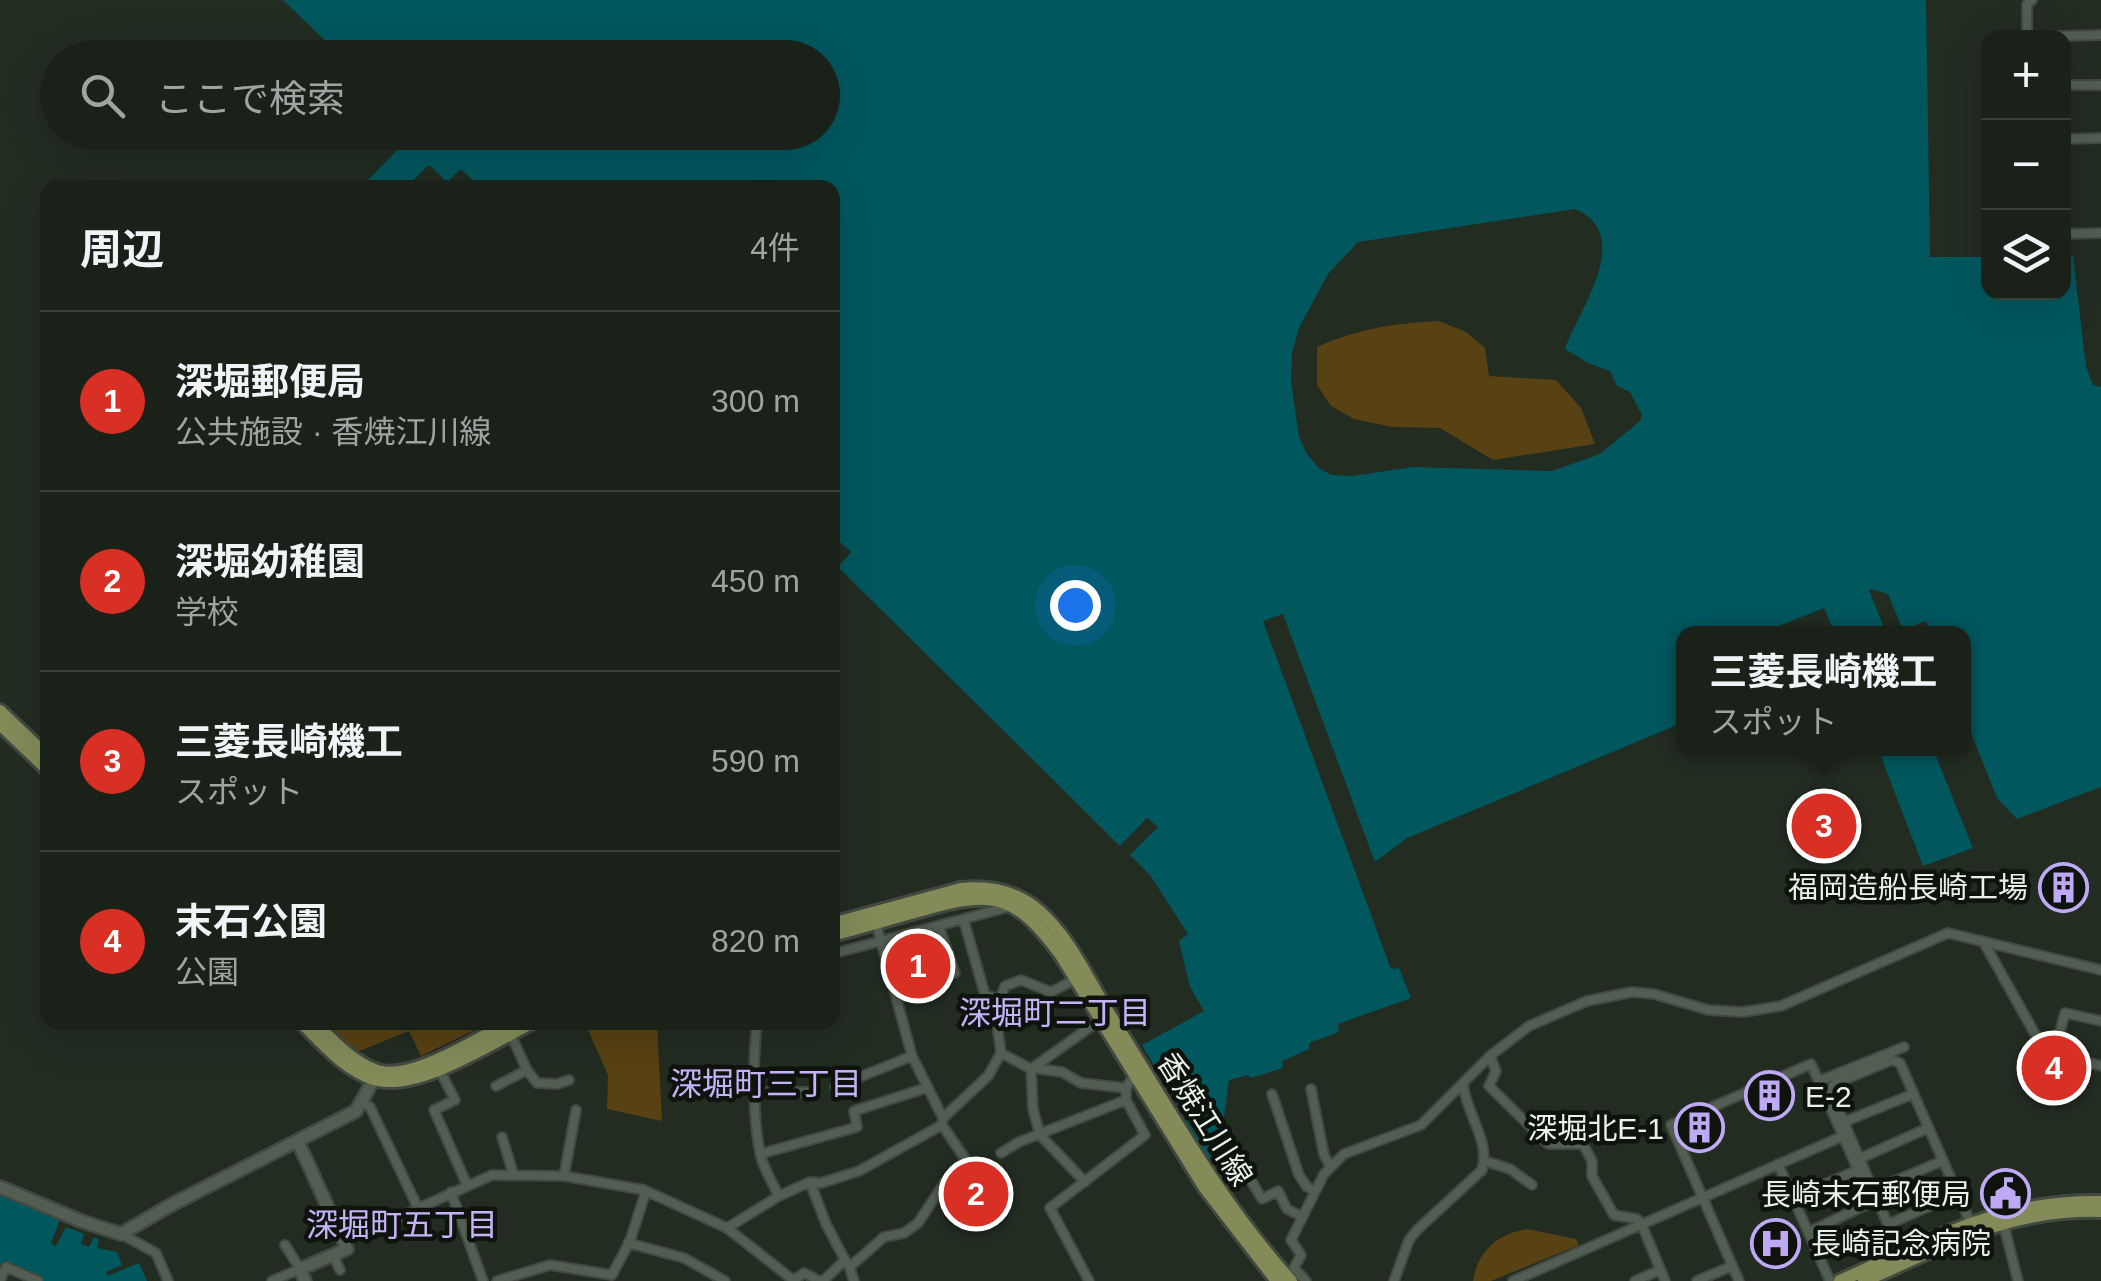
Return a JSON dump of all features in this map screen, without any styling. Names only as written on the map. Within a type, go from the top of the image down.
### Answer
[{"type":"main road","points":[[0,710],[40,749]]},
{"type":"main road","points":[[0,724],[40,762]]},
{"type":"main road","points":[[840,922],[961,889],[1022,907]]},
{"type":"main road","points":[[840,933],[876,926],[977,892]]},
{"type":"main road","name":"香焼江川線","points":[[1022,907],[1047,936],[1180,1138]]},
{"type":"main road","name":"香焼江川線","points":[[1022,907],[1041,912],[1070,949],[1180,1138],[1277,1281]]},
{"type":"main road","points":[[309,1030],[338,1058],[374,1079],[402,1081],[439,1068],[511,1032]]},
{"type":"main road","points":[[323,1030],[361,1063],[387,1073],[426,1064],[511,1032]]},
{"type":"main road","name":"香焼江川線","points":[[1210,1185],[1291,1281]]},
{"type":"main road","points":[[1840,1281],[1970,1224],[2031,1205],[2101,1202]]},
{"type":"main road","points":[[1864,1281],[2003,1221],[2052,1212],[2101,1212]]},
{"type":"street","points":[[2027,30],[2027,4],[2032,0]]},
{"type":"street","points":[[2071,36],[2101,35]]},
{"type":"street","points":[[2071,86],[2101,85]]},
{"type":"street","points":[[2071,138],[2101,138]]},
{"type":"street","points":[[2071,234],[2101,232]]},
{"type":"street","points":[[840,952],[1022,907]]},
{"type":"street","points":[[964,921],[985,995],[1000,999]]},
{"type":"street","points":[[344,1242],[467,1185],[492,1175],[513,1173],[564,1176],[644,1190],[726,1228],[793,1281],[804,1273],[822,1281],[884,1236],[904,1233],[923,1219],[945,1182],[966,1160],[942,1122],[912,1056],[876,926]]},
{"type":"street","points":[[939,927],[955,973]]},
{"type":"street","points":[[1306,1281],[1294,1268],[1301,1255],[1291,1240],[1330,1165],[1344,1154],[1422,1125],[1490,1056],[1529,1026],[1587,1001],[1632,992],[1654,994],[1708,1010],[1743,1012],[1781,1006],[1948,934],[2101,970]]},
{"type":"street","points":[[1983,940],[2044,1050],[2101,1066]]},
{"type":"street","points":[[726,1228],[810,1182],[858,1171],[942,1122],[988,1076],[1001,1053],[1000,999],[1006,986],[1021,980],[1051,992],[1076,979]]},
{"type":"street","points":[[2054,1053],[2065,1013],[2101,1022]]},
{"type":"street","points":[[1032,1068],[1100,1020]]},
{"type":"street","points":[[756,1030],[760,1154],[779,1196]]},
{"type":"street","points":[[511,1032],[537,1084],[569,1080]]},
{"type":"street","points":[[1819,1081],[1904,1047]]},
{"type":"street","points":[[1001,1053],[1032,1068],[1062,1072],[1081,1083],[1126,1088]]},
{"type":"street","points":[[835,1087],[912,1056]]},
{"type":"street","points":[[1490,1056],[1496,1070],[1489,1086],[1548,1144],[1582,1144],[1592,1161],[1592,1176],[1614,1215],[1636,1219],[1642,1225],[1665,1281]]},
{"type":"street","points":[[1901,1254],[1831,1092],[1834,1084],[1892,1060],[1900,1063],[1970,1224]]},
{"type":"street","points":[[1739,1281],[1671,1125],[1811,1064],[1872,1202],[1809,1232]]},
{"type":"street","points":[[439,1068],[455,1100],[434,1110],[467,1185]]},
{"type":"street","points":[[1032,1068],[1040,1136],[1085,1182]]},
{"type":"street","points":[[496,1086],[527,1070]]},
{"type":"street","points":[[1089,1281],[1050,1208],[1146,1135],[1126,1100],[1126,1088],[1135,1074]]},
{"type":"street","points":[[126,1236],[171,1205],[301,1148],[366,1104],[374,1079]]},
{"type":"street","points":[[1394,1281],[1416,1230],[1478,1176],[1485,1162],[1463,1083]]},
{"type":"street","points":[[760,1154],[857,1127],[854,1111],[926,1088]]},
{"type":"street","points":[[1311,1090],[1324,1155],[1330,1165]]},
{"type":"street","points":[[756,1092],[812,1092]]},
{"type":"street","points":[[1272,1094],[1299,1175],[1315,1191]]},
{"type":"street","points":[[1844,1122],[1913,1094]]},
{"type":"street","points":[[1001,1153],[1019,1142],[1126,1100]]},
{"type":"street","points":[[366,1104],[418,1208]]},
{"type":"street","points":[[564,1176],[576,1110]]},
{"type":"street","points":[[1861,1158],[1928,1128]]},
{"type":"street","points":[[1512,1281],[1842,1136]]},
{"type":"street","points":[[502,1138],[513,1173]]},
{"type":"street","points":[[272,1281],[302,1275],[347,1249],[301,1148]]},
{"type":"street","points":[[1236,1152],[1262,1198],[1278,1190],[1287,1208],[1301,1216]]},
{"type":"street","points":[[1874,1190],[1942,1160]]},
{"type":"street","points":[[1485,1162],[1510,1170],[1532,1186]]},
{"type":"street","points":[[1778,1164],[1830,1281]]},
{"type":"street","points":[[1793,1198],[1858,1170]]},
{"type":"street","points":[[810,1182],[854,1281]]},
{"type":"street","points":[[0,1186],[142,1244],[156,1253],[168,1281]]},
{"type":"street","points":[[497,1281],[550,1265],[613,1278],[639,1216],[644,1190]]},
{"type":"street","points":[[451,1192],[483,1281]]},
{"type":"street","points":[[1889,1224],[1958,1194]]},
{"type":"street","points":[[2003,1221],[2018,1281]]},
{"type":"street","points":[[626,1243],[684,1258],[725,1281]]},
{"type":"street","points":[[285,1245],[302,1275]]},
{"type":"street","points":[[334,1255],[340,1270]]},
{"type":"street","points":[[1697,1281],[1732,1266]]},
{"type":"street","points":[[0,1281],[6,1268],[32,1280]]},
{"type":"street","points":[[1635,1281],[1660,1270]]},
{"type":"shaded area","points":[[1439,321],[1466,332],[1485,348],[1489,376],[1556,380],[1581,408],[1595,444],[1493,460],[1440,428],[1392,427],[1354,419],[1331,406],[1317,385],[1317,347],[1376,328]]},
{"type":"shaded area","points":[[333,1030],[475,1030],[421,1056],[409,1031],[357,1052]]},
{"type":"shaded area","points":[[588,1030],[657,1030],[662,1121],[607,1109],[608,1075]]},
{"type":"shaded area","points":[[1527,1229],[1576,1239],[1579,1245],[1491,1281],[1473,1281],[1479,1261],[1491,1246],[1507,1235]]},
{"type":"water","points":[[283,0],[1926,0],[1930,257],[1981,257],[1981,300],[2071,300],[2073,256],[2086,367],[2093,385],[2101,387],[2101,787],[2017,819],[1997,798],[1971,733],[1971,626],[1928,626],[1926,621],[1901,626],[1888,594],[1871,589],[1883,626],[1832,626],[1824,608],[1779,626],[1676,626],[1676,725],[1407,838],[1375,862],[1283,614],[1263,621],[1391,969],[1399,968],[1411,998],[1338,1024],[1339,1032],[1309,1043],[1309,1049],[1282,1061],[1283,1068],[1229,1080],[1220,1148],[1210,1161],[1142,1045],[1204,1011],[1190,987],[1179,941],[1188,934],[1150,875],[1130,855],[1158,827],[1147,818],[1120,846],[840,569],[851,552],[840,542],[840,180],[473,180],[461,169],[445,180],[429,165],[413,180],[368,180],[397,150],[840,150],[840,40],[324,40]],"holes":[[[1575,209],[1593,221],[1601,237],[1602,255],[1590,295],[1565,349],[1610,371],[1617,386],[1630,392],[1642,415],[1640,421],[1600,454],[1552,471],[1413,467],[1352,476],[1331,475],[1307,454],[1299,437],[1291,381],[1292,353],[1299,328],[1328,274],[1358,242]]]},
{"type":"water","points":[[1881,756],[1936,756],[1973,848],[1923,866]]},
{"type":"water","points":[[0,1194],[60,1219],[51,1244],[56,1246],[66,1227],[84,1234],[81,1244],[89,1247],[94,1237],[99,1240],[97,1248],[117,1252],[122,1265],[106,1272],[107,1276],[139,1263],[147,1281],[43,1281],[5,1264],[0,1275]]},
{"type":"place","name":"三菱長崎機工","points":[[1824,826]]},
{"type":"place","name":"福岡造船長崎工場","points":[[2063,887]]},
{"type":"place","name":"深堀郵便局","points":[[918,966]]},
{"type":"place","name":"末石公園","points":[[2054,1068]]},
{"type":"place","name":"E-2","points":[[1770,1096]]},
{"type":"place","name":"深堀北E-1","points":[[1699,1128]]},
{"type":"place","name":"深堀幼稚園","points":[[976,1194]]},
{"type":"place","name":"長崎末石郵便局","points":[[2006,1194]]},
{"type":"place","name":"長崎記念病院","points":[[1776,1243]]},
{"type":"district","name":"深堀町二丁目","points":[[1055,1013]]},
{"type":"district","name":"深堀町三丁目","points":[[766,1084]]},
{"type":"district","name":"深堀町五丁目","points":[[402,1225]]}]
